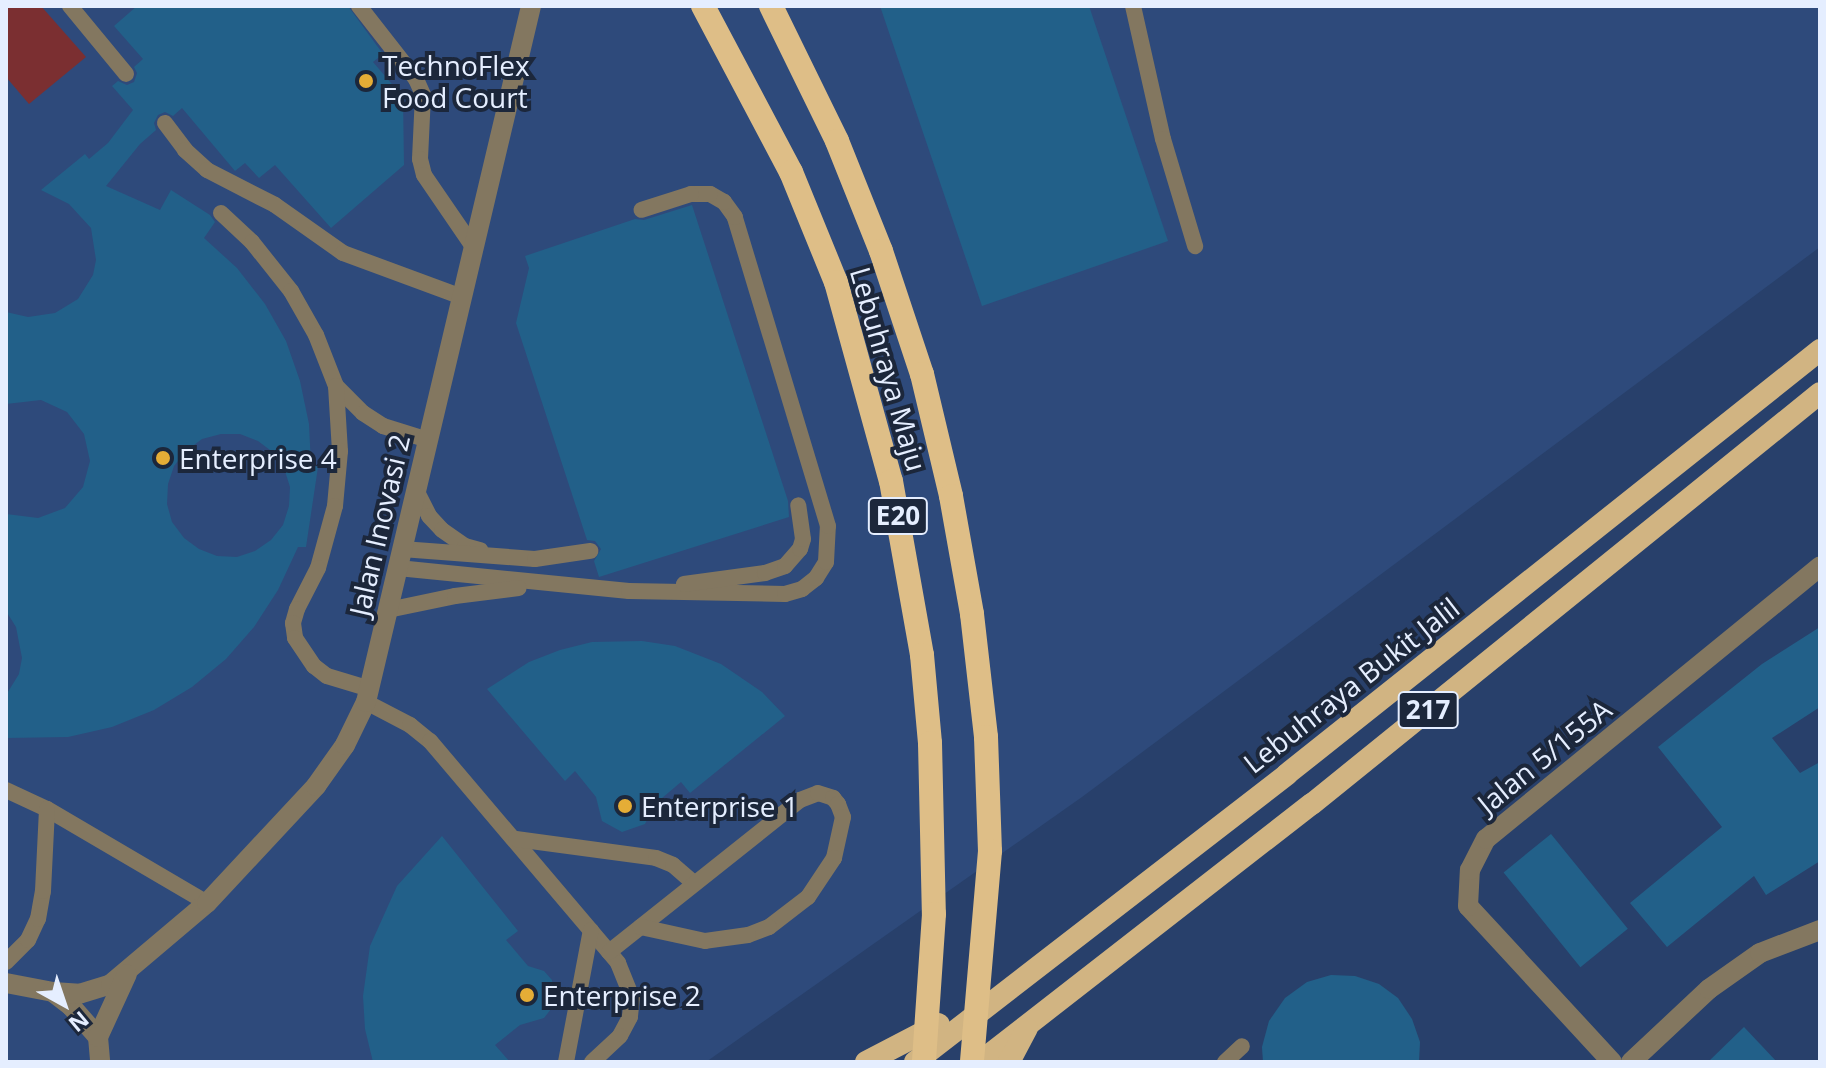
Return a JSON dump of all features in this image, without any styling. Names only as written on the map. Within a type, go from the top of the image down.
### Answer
[{"type":"highway","name":"Lebuhraya Maju","points":[[703,6],[791,172],[836,282],[891,481],[922,655],[931,757],[934,914],[924,1062]]},
{"type":"highway","name":"Lebuhraya Maju","points":[[771,6],[837,141],[881,251],[922,374],[951,496],[972,614],[986,737],[990,851],[972,1062]]},
{"type":"highway","name":"Lebuhraya Bukit Jalil","points":[[915,1062],[1287,774],[1820,350]]},
{"type":"highway","name":"217","points":[[980,1062],[1312,804],[1820,393]]},
{"type":"highway","points":[[866,1062],[1004,991]]},
{"type":"highway","points":[[1009,1062],[1031,1020]]},
{"type":"street","name":"Jalan Inovasi 2","points":[[127,974],[207,903],[316,786],[345,745],[368,696],[531,6]]},
{"type":"street","name":"Jalan 5/155A","points":[[1612,1062],[1468,906],[1470,870],[1486,839],[1820,567]]},
{"type":"street","points":[[1631,1062],[1709,989],[1760,953],[1820,930]]},
{"type":"street","points":[[6,983],[79,994],[111,984],[127,974]]},
{"type":"street","points":[[100,1062],[98,1037],[127,974]]},
{"type":"street","points":[[53,992],[71,1006],[98,1037]]},
{"type":"lane","points":[[70,6],[126,74]]},
{"type":"lane","points":[[359,6],[416,79],[423,95],[420,159],[424,175],[474,248]]},
{"type":"lane","points":[[1133,6],[1163,139],[1195,246]]},
{"type":"lane","points":[[165,123],[185,150],[207,170],[275,205],[343,253],[462,297]]},
{"type":"lane","points":[[400,558],[568,585],[629,591],[785,594],[802,589],[816,578],[826,562],[828,526],[735,217],[724,202],[710,194],[691,194],[641,210]]},
{"type":"lane","points":[[221,213],[252,242],[291,291],[316,335],[336,386],[340,451],[335,506],[318,568],[297,609],[293,623],[295,638],[314,666],[327,676],[368,696],[430,741],[609,952],[628,980],[632,997],[630,1017],[620,1036],[592,1062]]},
{"type":"lane","points":[[336,386],[363,413],[383,426],[428,440]]},
{"type":"lane","points":[[416,490],[429,516],[449,536],[465,546],[509,558]]},
{"type":"lane","points":[[629,591],[776,570],[794,558],[803,539],[798,505]]},
{"type":"lane","points":[[400,558],[559,557],[590,551]]},
{"type":"lane","points":[[388,610],[493,590],[568,585]]},
{"type":"lane","points":[[6,790],[47,809],[207,903]]},
{"type":"lane","points":[[609,952],[800,800],[818,793],[833,798],[838,804],[843,817],[834,858],[808,897],[769,927],[748,935],[705,941],[641,927]]},
{"type":"lane","points":[[6,962],[28,940],[38,919],[43,891],[47,809]]},
{"type":"lane","points":[[516,839],[656,858],[673,865],[694,883]]},
{"type":"lane","points":[[566,1062],[591,930]]},
{"type":"lane","points":[[1225,1062],[1242,1046]]},
{"type":"shaded area","points":[[6,6],[1820,6],[1820,247],[1082,797],[706,1062],[6,1062]]},
{"type":"shaded area","points":[[6,6],[41,6],[86,57],[29,104],[6,77]]},
{"type":"building","points":[[137,6],[348,6],[383,54],[373,62],[403,97],[404,165],[331,228],[275,165],[259,178],[245,163],[235,171],[182,108],[173,116],[165,112],[158,115],[154,123],[156,130],[140,144],[106,186],[160,210],[171,190],[210,215],[215,222],[204,238],[237,268],[265,304],[286,341],[300,381],[309,424],[311,465],[318,467],[306,547],[298,547],[278,590],[254,627],[226,659],[192,687],[154,710],[112,727],[68,737],[6,738],[6,695],[19,674],[22,658],[16,627],[6,611],[6,514],[38,518],[65,508],[83,487],[90,461],[84,434],[67,412],[41,400],[6,404],[6,312],[28,317],[55,313],[78,299],[93,275],[96,260],[91,228],[69,204],[41,190],[85,154],[89,159],[108,143],[133,110],[112,86],[118,81],[127,85],[134,82],[137,73],[134,67],[143,59],[114,26]],"holes":[[[221,434],[240,434],[258,441],[274,453],[284,468],[290,487],[289,506],[283,525],[271,540],[255,551],[237,557],[217,556],[199,549],[184,538],[172,522],[167,504],[168,484],[174,466],[186,451],[202,439]]]},
{"type":"building","points":[[880,6],[1089,6],[1168,241],[982,306]]},
{"type":"building","points":[[692,205],[788,501],[789,517],[599,577],[594,561],[601,549],[595,541],[587,540],[516,323],[529,268],[525,256],[635,219],[644,220]]},
{"type":"building","points":[[1820,627],[1820,707],[1772,738],[1800,773],[1820,762],[1820,861],[1766,895],[1754,876],[1667,947],[1630,903],[1722,827],[1658,747],[1762,664]]},
{"type":"building","points":[[642,641],[675,646],[721,664],[762,692],[785,716],[690,793],[681,782],[655,804],[645,824],[622,832],[602,821],[596,797],[575,771],[565,781],[487,689],[529,662],[560,650],[592,642]]},
{"type":"building","points":[[1551,834],[1628,929],[1580,967],[1504,872]]},
{"type":"building","points":[[442,836],[518,931],[506,940],[528,966],[544,971],[552,980],[555,1004],[544,1018],[520,1025],[495,1045],[510,1062],[373,1062],[365,1029],[363,996],[370,946],[397,886]]},
{"type":"building","points":[[1331,975],[1355,976],[1379,984],[1398,998],[1412,1019],[1420,1042],[1419,1062],[1263,1062],[1262,1047],[1269,1021],[1285,998],[1307,982]]},
{"type":"building","points":[[1744,1027],[1777,1062],[1708,1062]]},
{"type":"place","name":"TechnoFlex Food Court","points":[[366,81]]},
{"type":"place","name":"Enterprise 4","points":[[163,458]]},
{"type":"place","name":"Enterprise 1","points":[[625,806]]},
{"type":"place","name":"Enterprise 2","points":[[527,995]]}]
